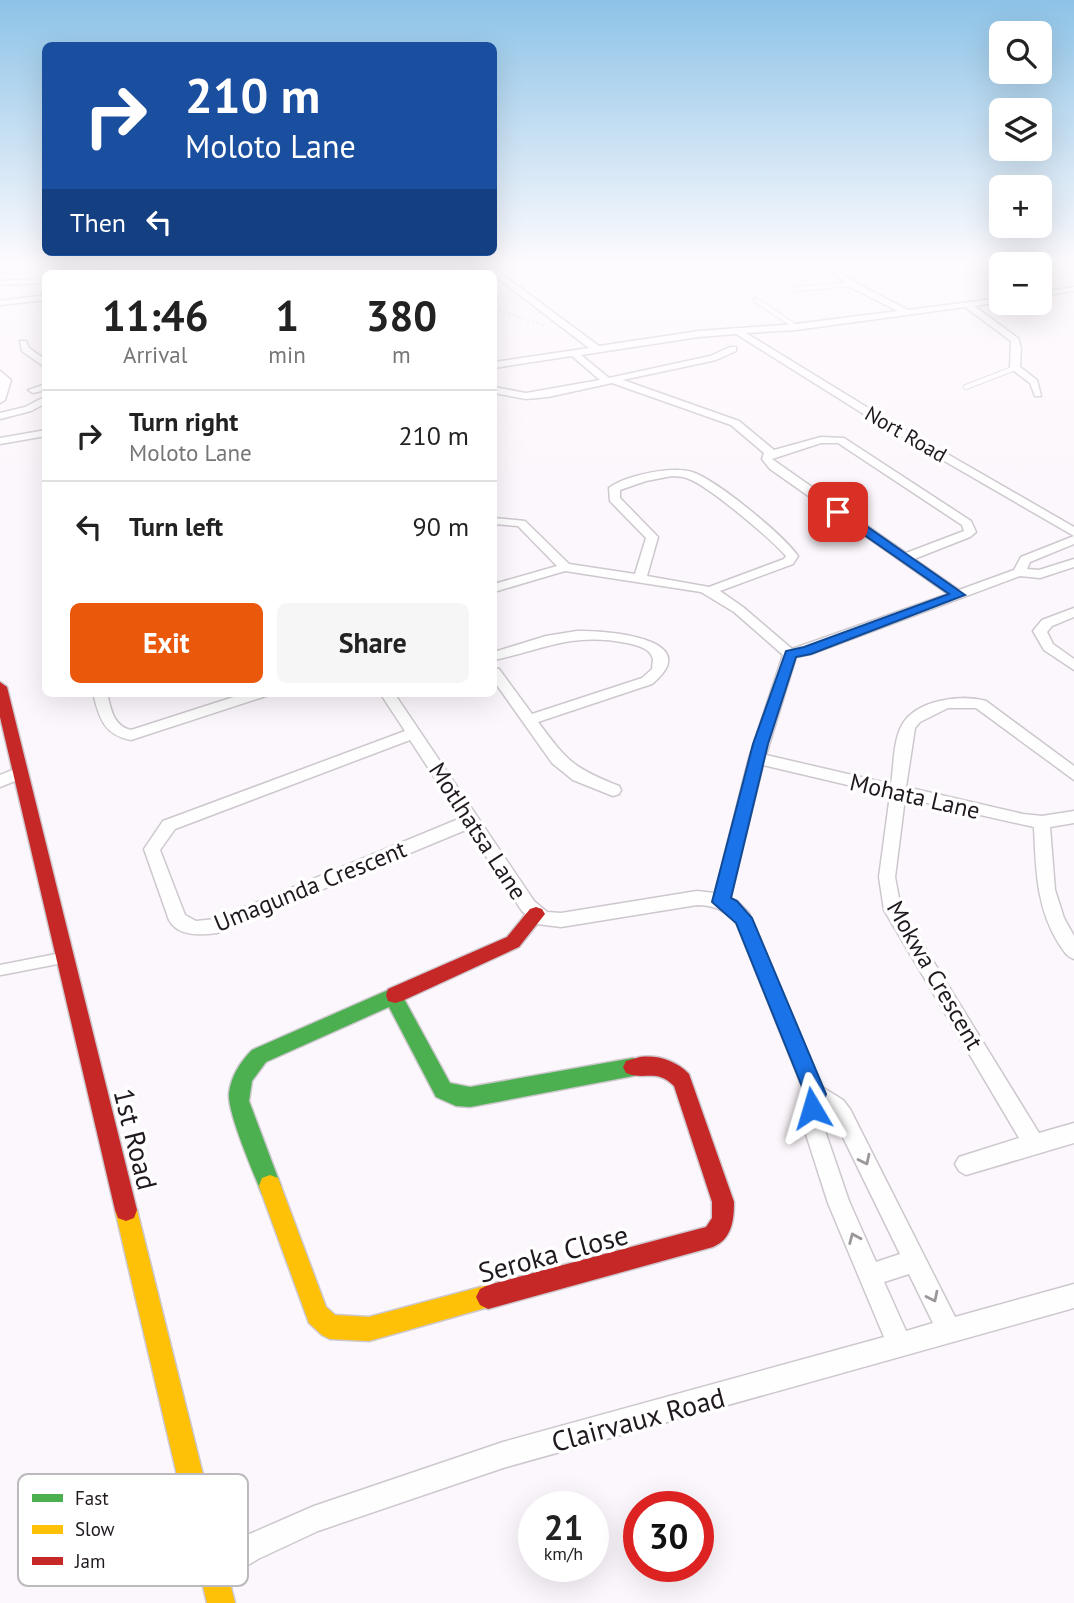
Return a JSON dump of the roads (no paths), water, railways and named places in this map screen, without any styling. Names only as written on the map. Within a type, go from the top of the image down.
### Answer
[{"type":"street","points":[[580,336],[598,350]]},
{"type":"street","points":[[497,365],[688,336]]},
{"type":"street","name":"Nort Road","points":[[745,336],[874,416],[1074,532]]},
{"type":"street","points":[[1009,336],[1015,340],[1015,368],[1034,382],[1038,394]]},
{"type":"street","points":[[23,343],[25,349],[42,360]]},
{"type":"street","points":[[497,390],[536,396],[713,358],[733,349]]},
{"type":"street","points":[[574,353],[610,380],[735,423],[771,453]]},
{"type":"street","points":[[0,374],[6,380],[0,400]]},
{"type":"street","points":[[33,390],[42,388]]},
{"type":"street","points":[[0,416],[28,409],[42,401]]},
{"type":"street","points":[[0,441],[42,434]]},
{"type":"street","points":[[905,558],[966,535],[970,532],[967,523],[840,440],[821,440],[771,453],[767,458],[774,467],[958,595]]},
{"type":"street","points":[[640,579],[652,537],[614,499],[615,488],[666,473],[693,475],[780,541],[792,556],[789,561],[709,591]]},
{"type":"street","points":[[497,521],[521,523],[565,567]]},
{"type":"street","points":[[1019,572],[1026,559],[1074,540]]},
{"type":"street","points":[[1051,549],[1074,563]]},
{"type":"street","points":[[497,587],[565,567],[709,591],[722,596],[769,639],[790,654],[806,651],[1019,572],[1040,574],[1074,563]]},
{"type":"street","points":[[1074,612],[1046,623],[1040,631],[1041,638],[1051,649],[1074,666]]},
{"type":"street","points":[[497,655],[582,632],[648,644],[658,652],[661,664],[657,673],[647,681],[529,720]]},
{"type":"street","points":[[790,654],[757,758],[721,902],[731,906],[743,918],[815,1094],[812,1122],[839,1203],[900,1346]]},
{"type":"street","points":[[497,675],[557,759],[578,776],[613,790]]},
{"type":"street","name":"1st Road","points":[[0,687],[189,1474]]},
{"type":"street","points":[[101,697],[109,726],[123,734],[139,734],[219,700],[237,697]]},
{"type":"street","name":"Motlhatsa Lane","points":[[390,697],[471,821],[536,914],[543,919],[561,920],[697,898],[721,902]]},
{"type":"street","name":"Mokwa Crescent","points":[[1034,1144],[893,910],[887,877],[908,727],[915,718],[958,700],[981,704],[1074,774]]},
{"type":"street","name":"Umagunda Crescent","points":[[414,733],[169,825],[152,849],[178,920],[195,928],[217,926],[471,821]]},
{"type":"street","name":"Mohata Lane","points":[[757,758],[899,793],[1042,822],[1074,817]]},
{"type":"street","points":[[0,780],[20,773]]},
{"type":"street","points":[[1042,822],[1047,901],[1052,918],[1074,951]]},
{"type":"street","name":"Seroka Close","points":[[393,996],[443,1090],[456,1096],[470,1097],[649,1064],[673,1070],[682,1082],[723,1202],[721,1227],[713,1236],[369,1329],[343,1329],[322,1322],[239,1101],[240,1083],[251,1063],[259,1056],[513,942],[536,914]]},
{"type":"street","points":[[815,1094],[836,1107],[843,1116],[950,1332]]},
{"type":"street","points":[[966,1164],[1074,1133]]},
{"type":"street","points":[[870,1275],[915,1261]]},
{"type":"street","name":"Clairvaux Road","points":[[248,1549],[314,1519],[503,1455],[1074,1296]]},
{"type":"street","name":"1st Road","points":[[217,1586],[221,1603]]},
{"type":"lane","points":[[966,387],[1015,368]]},
{"type":"lane","points":[[0,971],[65,958]]}]
